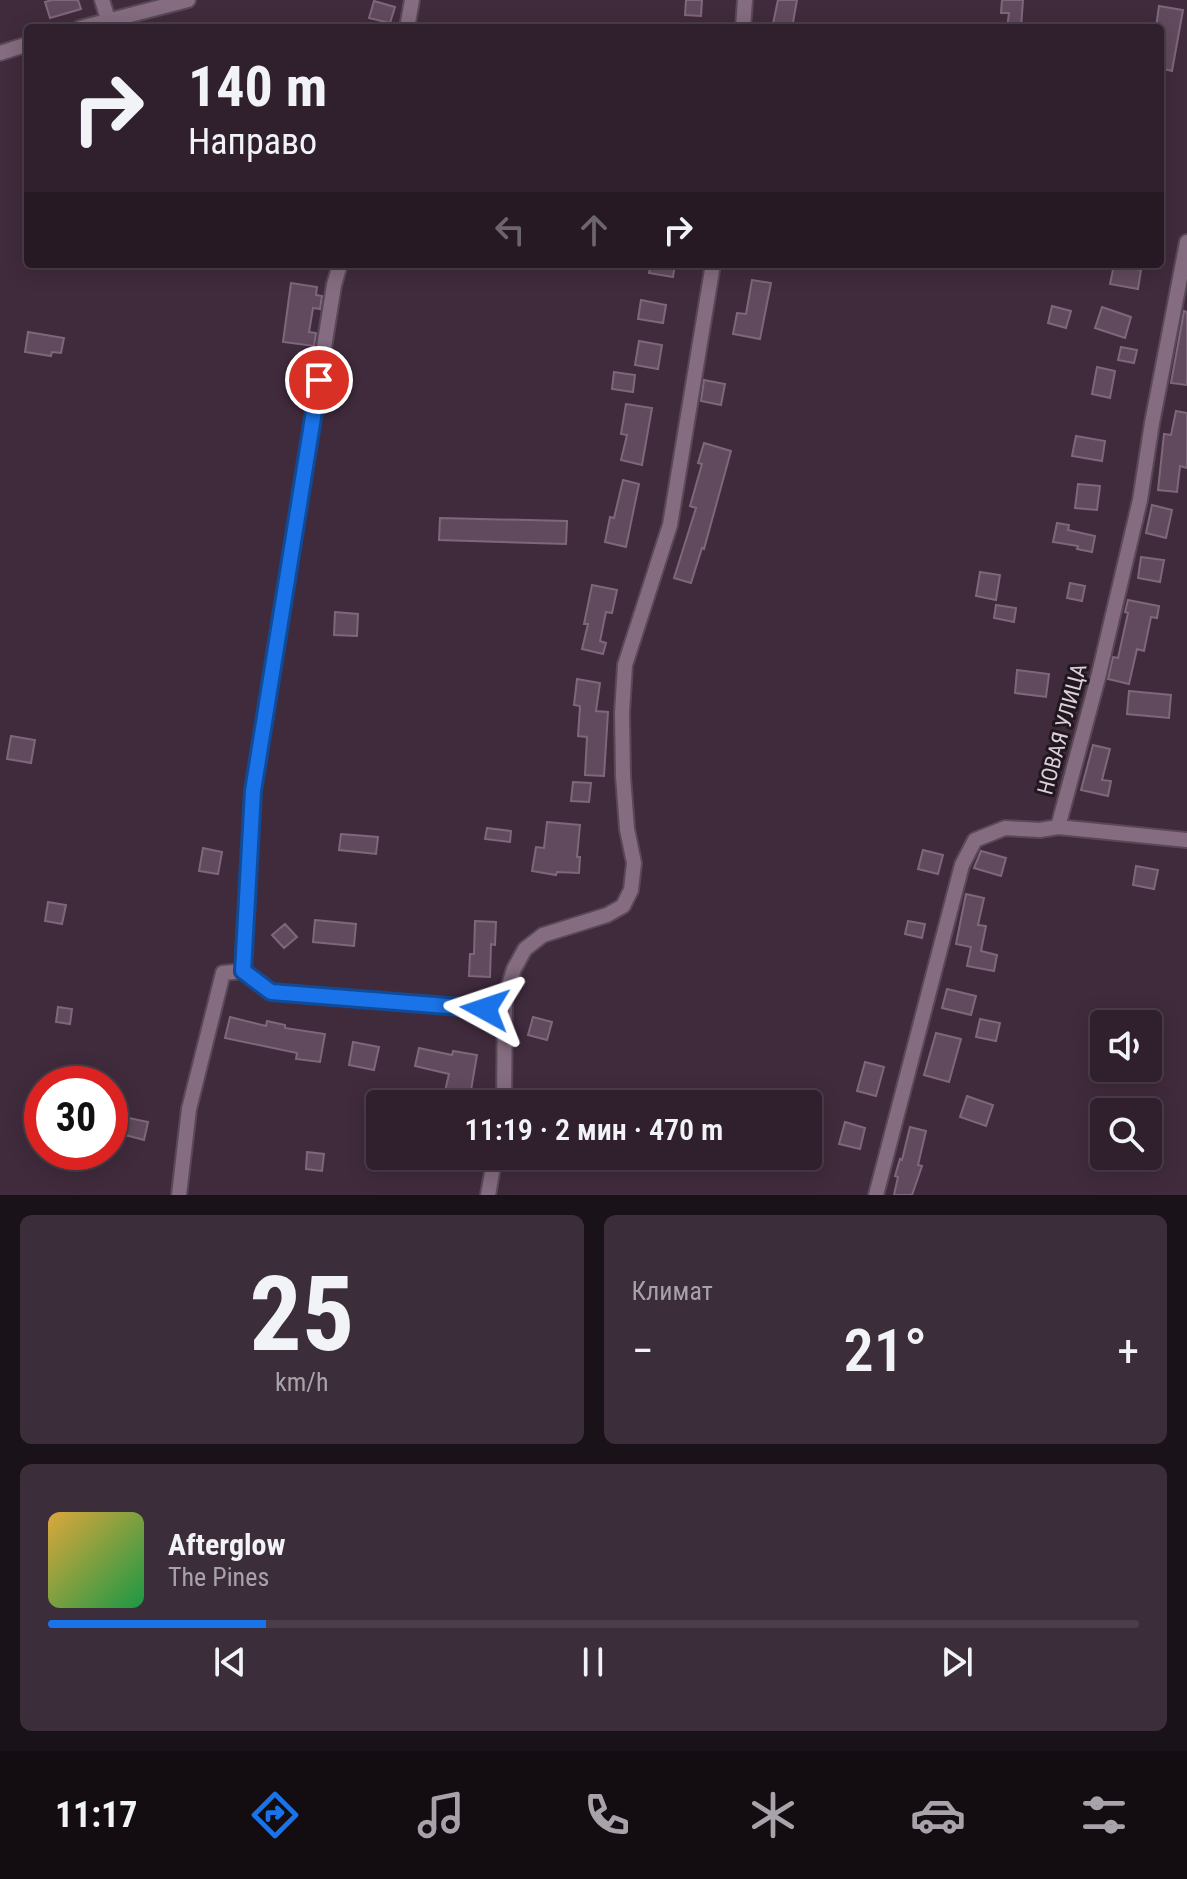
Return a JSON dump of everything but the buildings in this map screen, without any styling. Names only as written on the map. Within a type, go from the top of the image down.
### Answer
[{"type":"street","points":[[102,0],[110,24],[188,0]]},
{"type":"street","points":[[408,24],[412,0]]},
{"type":"street","points":[[743,24],[745,0]]},
{"type":"street","points":[[0,53],[24,45]]},
{"type":"street","name":"НОВАЯ УЛИЦА","points":[[876,1195],[962,865],[975,840],[1005,828],[1040,830],[1058,827],[1123,580],[1187,242]]},
{"type":"street","points":[[243,971],[253,791],[339,268]]},
{"type":"street","points":[[504,1090],[505,998],[514,969],[525,949],[543,935],[607,915],[623,906],[631,890],[634,863],[627,829],[623,776],[625,665],[670,525],[712,268]]},
{"type":"street","points":[[1058,827],[1187,840]]},
{"type":"street","points":[[179,1195],[189,1109],[223,973],[243,971],[271,992],[485,1009],[505,998]]},
{"type":"street","points":[[488,1195],[492,1170]]},
{"type":"route","points":[[319,380],[253,791],[243,971],[271,992],[485,1009]]}]
